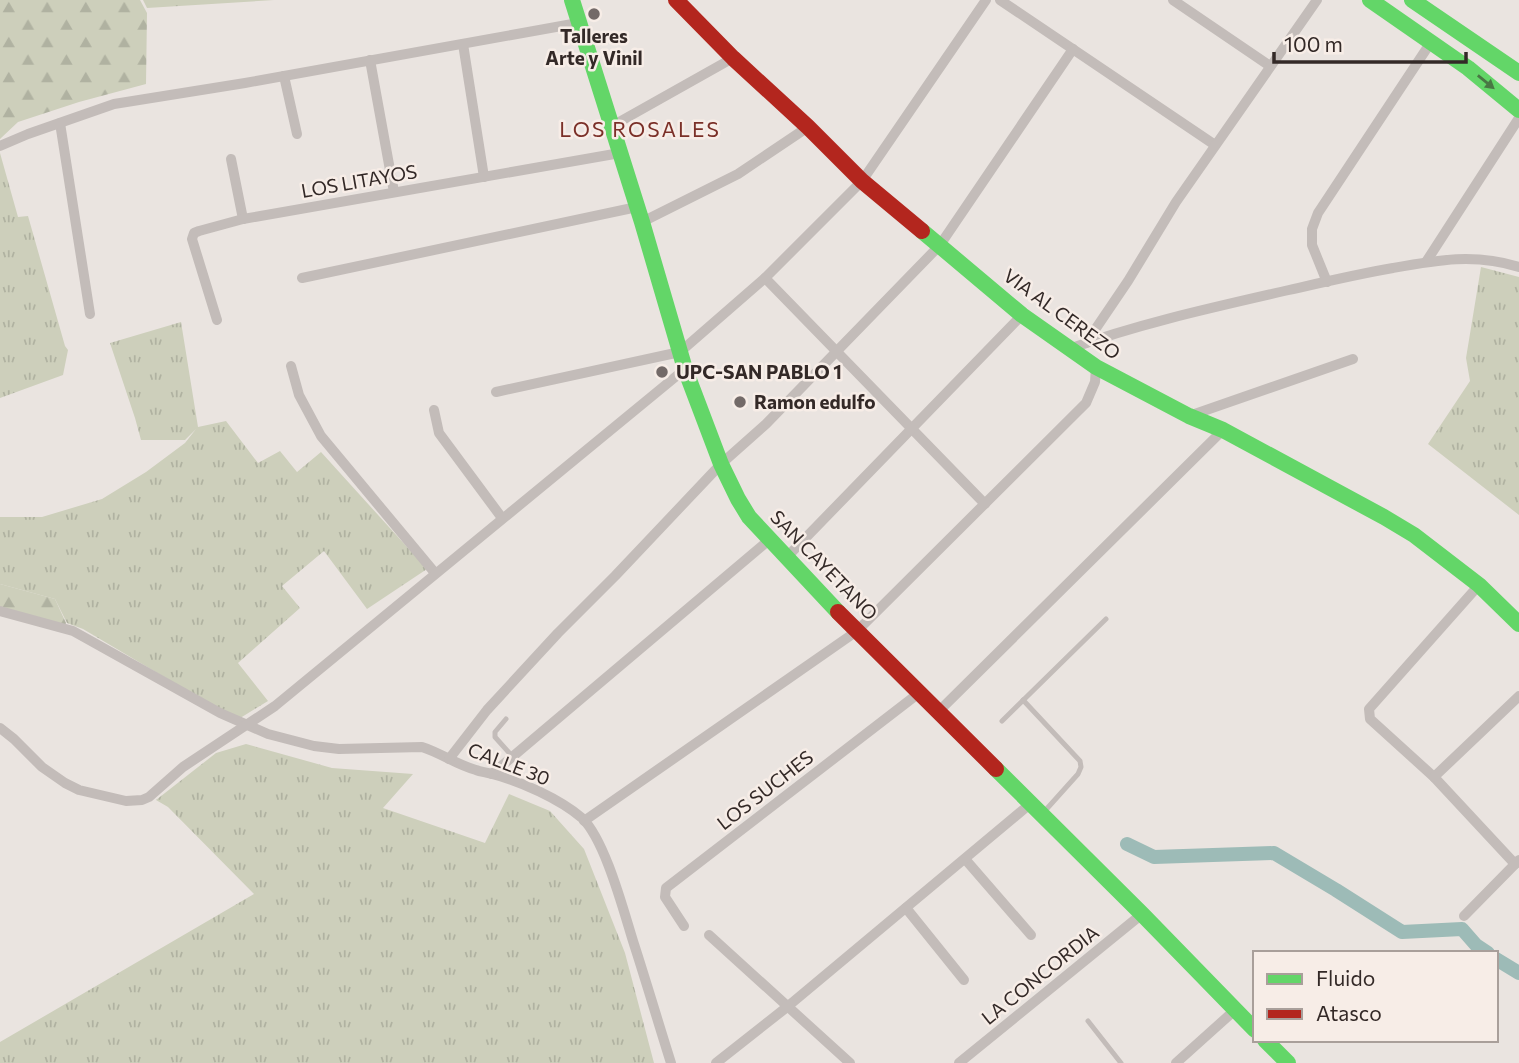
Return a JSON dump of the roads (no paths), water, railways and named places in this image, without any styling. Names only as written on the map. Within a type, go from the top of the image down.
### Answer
[{"type":"main road","name":"SAN CAYETANO","points":[[572,0],[685,369],[721,464],[749,516],[857,631],[1253,1028]]},
{"type":"main road","name":"VIA AL CEREZO","points":[[676,0],[862,181],[1022,315],[1096,367],[1189,416],[1223,430],[1414,535],[1479,585],[1519,624]]},
{"type":"main road","points":[[1370,0],[1468,68],[1519,110]]},
{"type":"main road","points":[[1412,0],[1519,73]]},
{"type":"main road","points":[[1267,1042],[1288,1063]]},
{"type":"street","points":[[496,392],[680,352],[765,278],[862,181],[986,0]]},
{"type":"street","points":[[1000,0],[1215,145]]},
{"type":"street","points":[[1173,0],[1269,66]]},
{"type":"street","points":[[1085,343],[1128,281],[1176,202],[1317,0]]},
{"type":"street","points":[[0,146],[114,104],[578,23]]},
{"type":"street","points":[[1326,282],[1312,245],[1312,229],[1318,213],[1431,42]]},
{"type":"street","points":[[463,44],[484,177]]},
{"type":"street","points":[[449,760],[487,710],[530,663],[721,464],[765,424],[940,245],[1073,49]]},
{"type":"street","points":[[612,126],[733,58]]},
{"type":"street","points":[[370,60],[394,192]]},
{"type":"street","points":[[284,76],[297,134]]},
{"type":"street","points":[[1426,262],[1519,118]]},
{"type":"street","points":[[60,123],[90,314]]},
{"type":"street","points":[[302,278],[640,215],[738,174],[808,127]]},
{"type":"street","name":"LOS LITAYOS","points":[[217,320],[192,239],[194,233],[199,230],[243,219],[620,153]]},
{"type":"street","points":[[230,159],[243,219]]},
{"type":"street","points":[[1069,349],[1186,313],[1426,262],[1458,258],[1479,259],[1519,267]]},
{"type":"street","points":[[765,278],[985,504]]},
{"type":"street","points":[[786,558],[1022,315]]},
{"type":"street","points":[[1189,416],[1353,359]]},
{"type":"street","points":[[291,366],[299,395],[321,436],[435,573]]},
{"type":"street","points":[[584,821],[857,631],[1086,403],[1095,382],[1096,367]]},
{"type":"street","points":[[0,728],[14,738],[42,767],[65,783],[79,790],[134,801],[142,800],[183,767],[275,706],[685,369]]},
{"type":"street","points":[[434,410],[439,433],[502,518]]},
{"type":"street","points":[[938,712],[1223,430]]},
{"type":"street","points":[[492,774],[769,540]]},
{"type":"street","points":[[1465,916],[1517,862],[1434,777],[1370,719],[1369,709],[1479,585]]},
{"type":"street","name":"CALLE 30","points":[[0,611],[73,631],[220,713],[268,734],[314,746],[339,749],[422,747],[476,771],[527,786],[566,806],[584,821],[597,841],[615,883],[671,1063]]},
{"type":"street","name":"LOS SUCHES","points":[[684,926],[665,897],[666,888],[919,693]]},
{"type":"street","points":[[1434,777],[1519,696]]},
{"type":"street","points":[[716,1063],[965,859],[1035,810]]},
{"type":"street","points":[[965,859],[1031,936]]},
{"type":"street","points":[[906,908],[964,980]]},
{"type":"street","name":"LA CONCORDIA","points":[[959,1063],[1142,914]]},
{"type":"street","points":[[709,935],[850,1063]]},
{"type":"street","points":[[1176,1063],[1235,1010]]},
{"type":"lane","points":[[1002,721],[1106,619]]},
{"type":"lane","points":[[1023,700],[1080,761],[1082,767],[1079,774],[1035,810]]},
{"type":"lane","points":[[506,719],[495,732],[495,737],[512,756]]},
{"type":"lane","points":[[1088,1021],[1121,1063]]},
{"type":"waterway","points":[[1127,844],[1154,857],[1274,853],[1402,932],[1462,929],[1485,951]]},
{"type":"waterway","points":[[1498,960],[1519,973]]},
{"type":"place","name":"Talleres Arte y Vinil","points":[[594,14]]},
{"type":"place","name":"UPC-SAN PABLO 1","points":[[662,372]]},
{"type":"place","name":"Ramon edulfo","points":[[740,402]]},
{"type":"district","name":"LOS ROSALES","points":[[640,130]]}]
